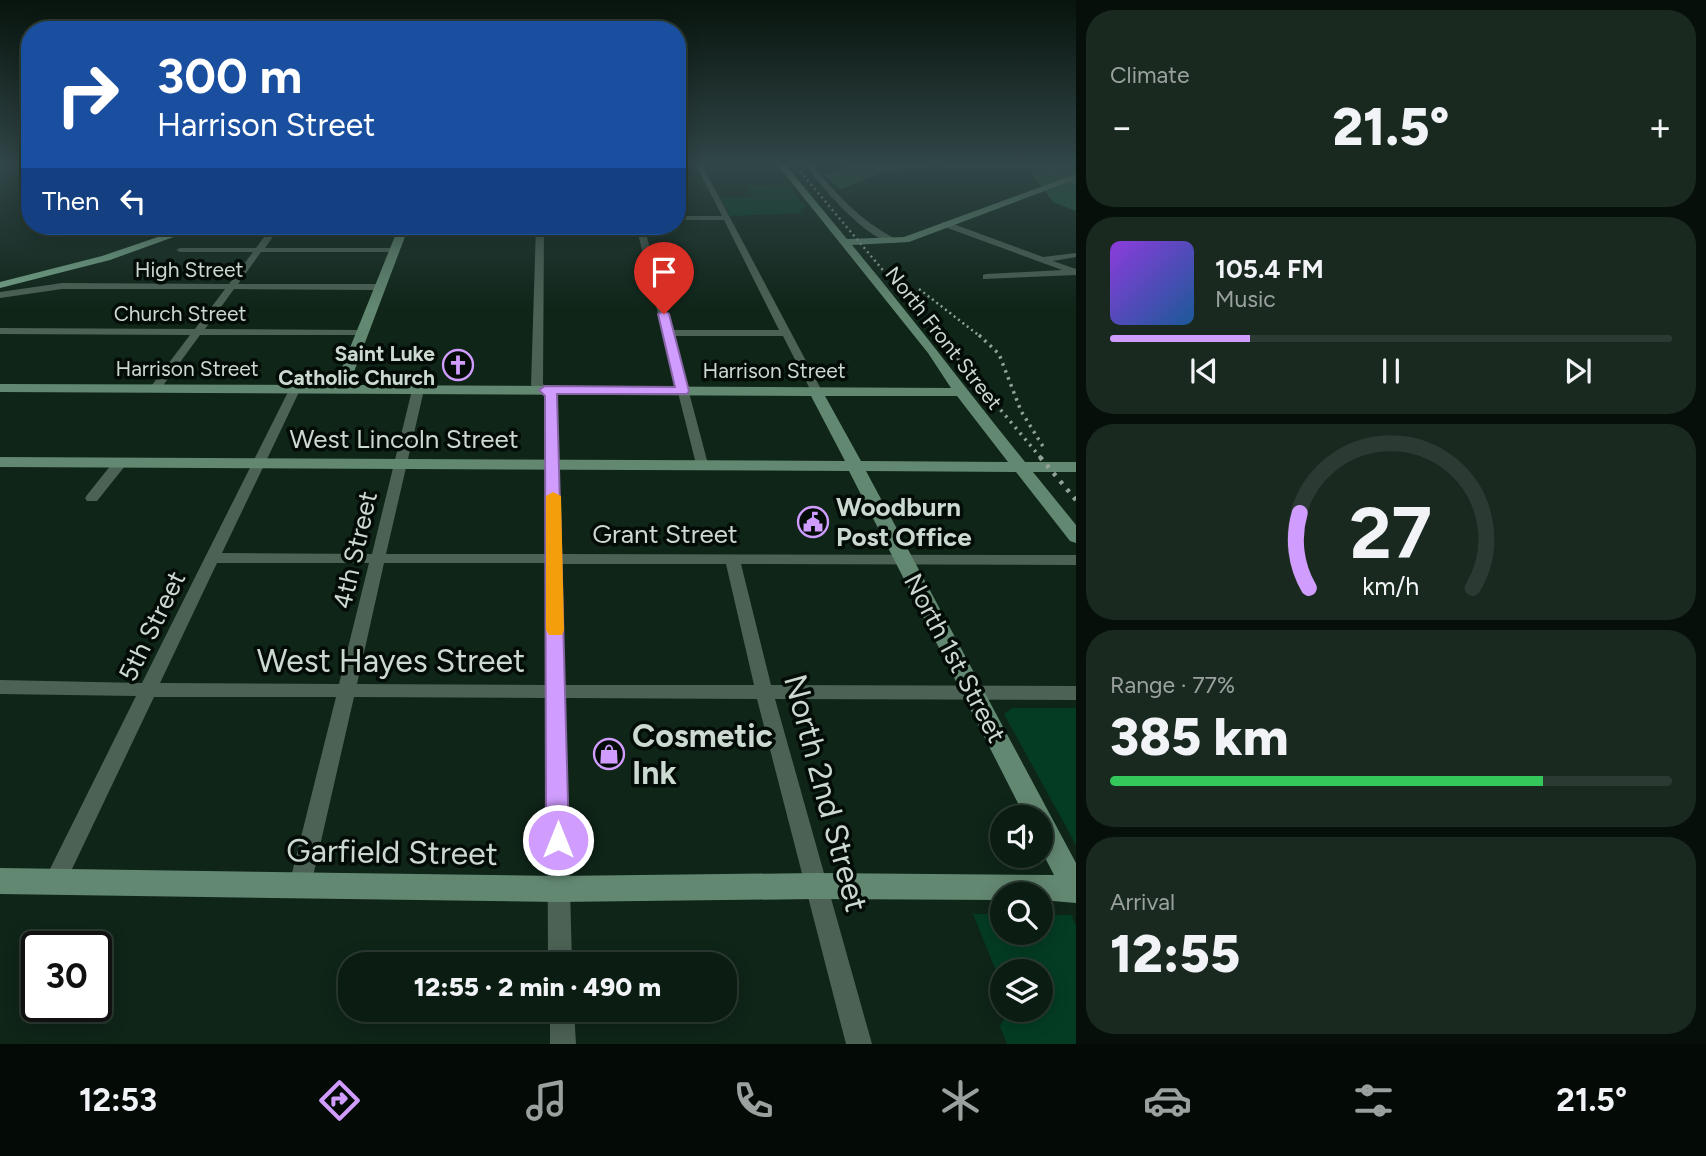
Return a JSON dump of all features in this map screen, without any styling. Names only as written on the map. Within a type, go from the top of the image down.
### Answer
[{"type":"main road","points":[[0,285],[114,256],[174,235]]},
{"type":"street","name":"North 1st Street","points":[[723,212],[1032,805]]},
{"type":"street","name":"North Front Street","points":[[820,212],[933,351],[961,391],[1076,537]]},
{"type":"street","points":[[849,212],[876,235],[893,241]]},
{"type":"street","points":[[846,244],[884,245],[978,212]]},
{"type":"street","points":[[686,218],[726,218]]},
{"type":"street","points":[[945,224],[1076,272]]},
{"type":"street","points":[[155,389],[270,235]]},
{"type":"street","points":[[340,390],[360,333],[401,235]]},
{"type":"street","points":[[540,235],[537,385],[551,395],[560,952]]},
{"type":"street","points":[[642,235],[702,464]]},
{"type":"street","points":[[180,250],[395,250]]},
{"type":"street","points":[[1043,259],[1076,254]]},
{"type":"street","points":[[986,276],[1076,272]]},
{"type":"street","name":"High Street","points":[[0,295],[56,286],[379,287]]},
{"type":"street","name":"Church Street","points":[[0,331],[360,333]]},
{"type":"street","points":[[668,333],[787,333]]},
{"type":"street","name":"Harrison Street","points":[[0,388],[961,391]]},
{"type":"street","name":"5th Street","points":[[54,883],[294,390]]},
{"type":"street","name":"4th Street","points":[[300,885],[418,390]]},
{"type":"street","name":"West Lincoln Street","points":[[0,462],[1018,464],[1076,467]]},
{"type":"street","points":[[92,498],[120,463]]},
{"type":"street","name":"Grant Street","points":[[212,558],[1076,560]]},
{"type":"street","name":"North 2nd Street","points":[[732,559],[764,692],[859,1044]]},
{"type":"street","name":"West Hayes Street","points":[[0,687],[148,690],[1076,693]]},
{"type":"street","points":[[1053,846],[1076,889]]},
{"type":"street","name":"Garfield Street","points":[[0,881],[558,889],[816,886],[1076,889]]},
{"type":"street","points":[[562,1022],[563,1044]]},
{"type":"green space","points":[[728,212],[802,213],[730,216]]},
{"type":"green space","points":[[1012,708],[1076,708],[1076,845],[1004,714]]},
{"type":"green space","points":[[973,914],[990,914],[990,945],[1053,945],[1053,915],[1071,915],[1076,926],[1076,1044],[1007,1044],[1000,1026],[1002,1022],[1053,1022],[1053,959],[991,959]]},
{"type":"railway","points":[[834,212],[939,337]]},
{"type":"railway","points":[[919,289],[981,337]]},
{"type":"railway","points":[[938,335],[1041,458]]},
{"type":"railway","points":[[979,335],[999,354],[1021,411],[1044,448]]},
{"type":"railway","points":[[1040,457],[1076,500]]},
{"type":"slow traffic","points":[[553,496],[555,630]]},
{"type":"place","name":"Saint Luke Catholic Church","points":[[458,365]]},
{"type":"place","name":"Woodburn Post Office","points":[[813,522]]},
{"type":"place","name":"Cosmetic Ink","points":[[609,754]]},
{"type":"route","points":[[558,840],[552,418],[551,395],[545,390],[683,391],[664,314]]}]
